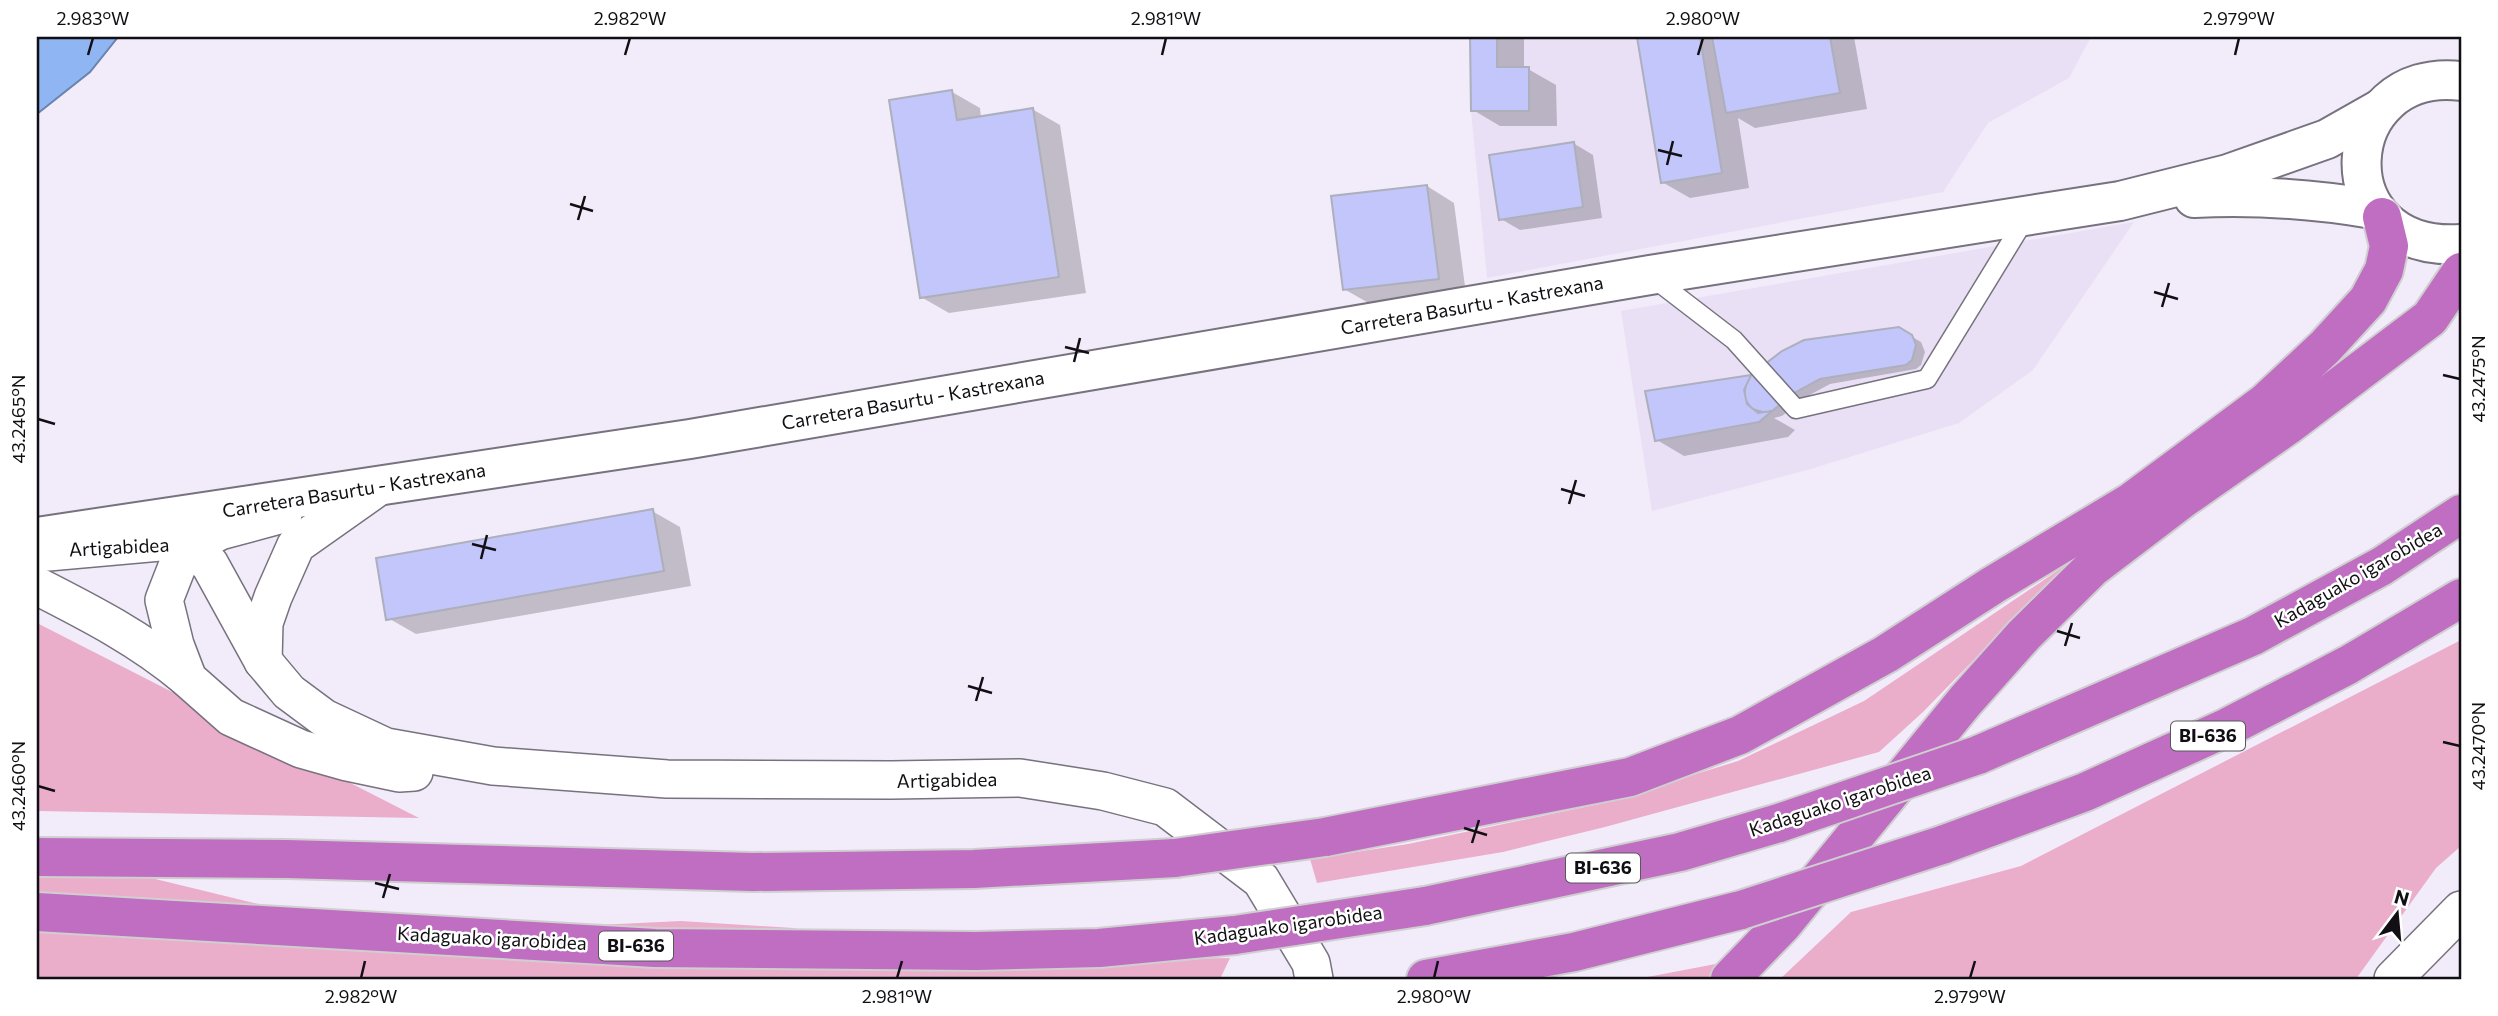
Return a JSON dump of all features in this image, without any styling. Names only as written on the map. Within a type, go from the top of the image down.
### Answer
[{"type":"highway","points":[[37,857],[287,859],[753,872],[974,869],[1175,858],[1325,836],[1630,776],[1740,735],[1886,654],[1993,585],[2131,502],[2266,402],[2325,347],[2368,300],[2384,270],[2389,246],[2378,213]]},
{"type":"highway","points":[[1730,979],[1783,924],[1966,700],[2024,635],[2092,568],[2430,318],[2461,272]]},
{"type":"highway","name":"Kadaguako igarobidea","points":[[37,912],[682,948],[816,951],[1099,948],[1235,935],[1425,906],[1680,852],[1779,823],[1978,755],[2253,636],[2382,566],[2461,514]]},
{"type":"highway","name":"BI-636","points":[[1426,979],[1574,952],[1741,909],[1942,845],[2085,792],[2228,727],[2348,665],[2461,598]]},
{"type":"street","points":[[2120,201],[2228,174],[2327,139],[2380,109],[2393,97],[2416,84],[2442,79],[2461,81]]},
{"type":"street","points":[[2380,109],[2364,140],[2361,166],[2378,213],[2391,227],[2413,240],[2437,246],[2461,244]]},
{"type":"street","points":[[2120,201],[2230,196],[2324,201],[2378,213]]},
{"type":"street","name":"Carretera Basurtu - Kastrexana","points":[[37,537],[690,439],[1650,275],[2120,201]]},
{"type":"street","points":[[188,678],[175,645],[164,600],[180,559],[200,541],[220,531],[379,487]]},
{"type":"street","points":[[263,661],[264,623],[296,545],[379,487]]},
{"type":"street","name":"Artigabidea","points":[[37,552],[160,542],[180,544],[209,563],[263,661],[289,692],[324,718],[386,747],[493,766],[667,779],[1020,778],[1103,791],[1166,807],[1261,880],[1311,963],[1314,979]]},
{"type":"street","points":[[37,586],[112,624],[160,655],[231,717],[312,752],[399,773],[493,766]]},
{"type":"street","points":[[2393,979],[2461,909]]},
{"type":"lane","points":[[1650,275],[1734,340],[1796,409],[1927,379],[2027,216]]},
{"type":"shaded area","points":[[1470,37],[2091,37],[2069,78],[1988,123],[1943,192],[1487,278],[1471,111]]},
{"type":"shaded area","points":[[2134,222],[2033,370],[1959,423],[1811,469],[1652,511],[1621,311]]},
{"type":"shaded area","points":[[2066,565],[1923,712],[1879,752],[1503,852],[1317,883],[1310,859],[1408,844],[1599,804],[1738,761],[1864,701]]},
{"type":"shaded area","points":[[37,623],[419,818],[37,811]]},
{"type":"shaded area","points":[[2461,640],[2461,846],[2436,868],[2356,979],[1780,979],[1851,912],[2021,866]]},
{"type":"shaded area","points":[[37,838],[106,867],[385,935],[681,921],[793,928],[978,962],[1230,958],[1220,979],[37,979]]},
{"type":"shaded area","points":[[1726,962],[1706,979],[1637,979]]},
{"type":"water","points":[[37,37],[118,37],[90,72],[37,114]]},
{"type":"building","points":[[1470,37],[1497,37],[1497,67],[1529,67],[1529,111],[1471,111]]},
{"type":"building","points":[[1637,37],[1700,37],[1722,173],[1661,183]]},
{"type":"building","points":[[1712,37],[1830,37],[1840,93],[1726,113]]},
{"type":"building","points":[[952,90],[957,120],[1033,108],[1059,277],[920,298],[889,100]]},
{"type":"building","points":[[1574,142],[1583,207],[1499,220],[1489,155]]},
{"type":"building","points":[[1427,185],[1439,279],[1343,290],[1331,196]]},
{"type":"building","points":[[1899,327],[1912,335],[1916,345],[1912,360],[1906,365],[1820,379],[1766,413],[1752,409],[1744,398],[1746,383],[1751,375],[1782,351],[1804,340]]},
{"type":"building","points":[[1751,375],[1744,390],[1747,404],[1758,413],[1772,411],[1759,422],[1655,441],[1645,391]]},
{"type":"building","points":[[653,509],[664,571],[386,620],[376,558]]}]
